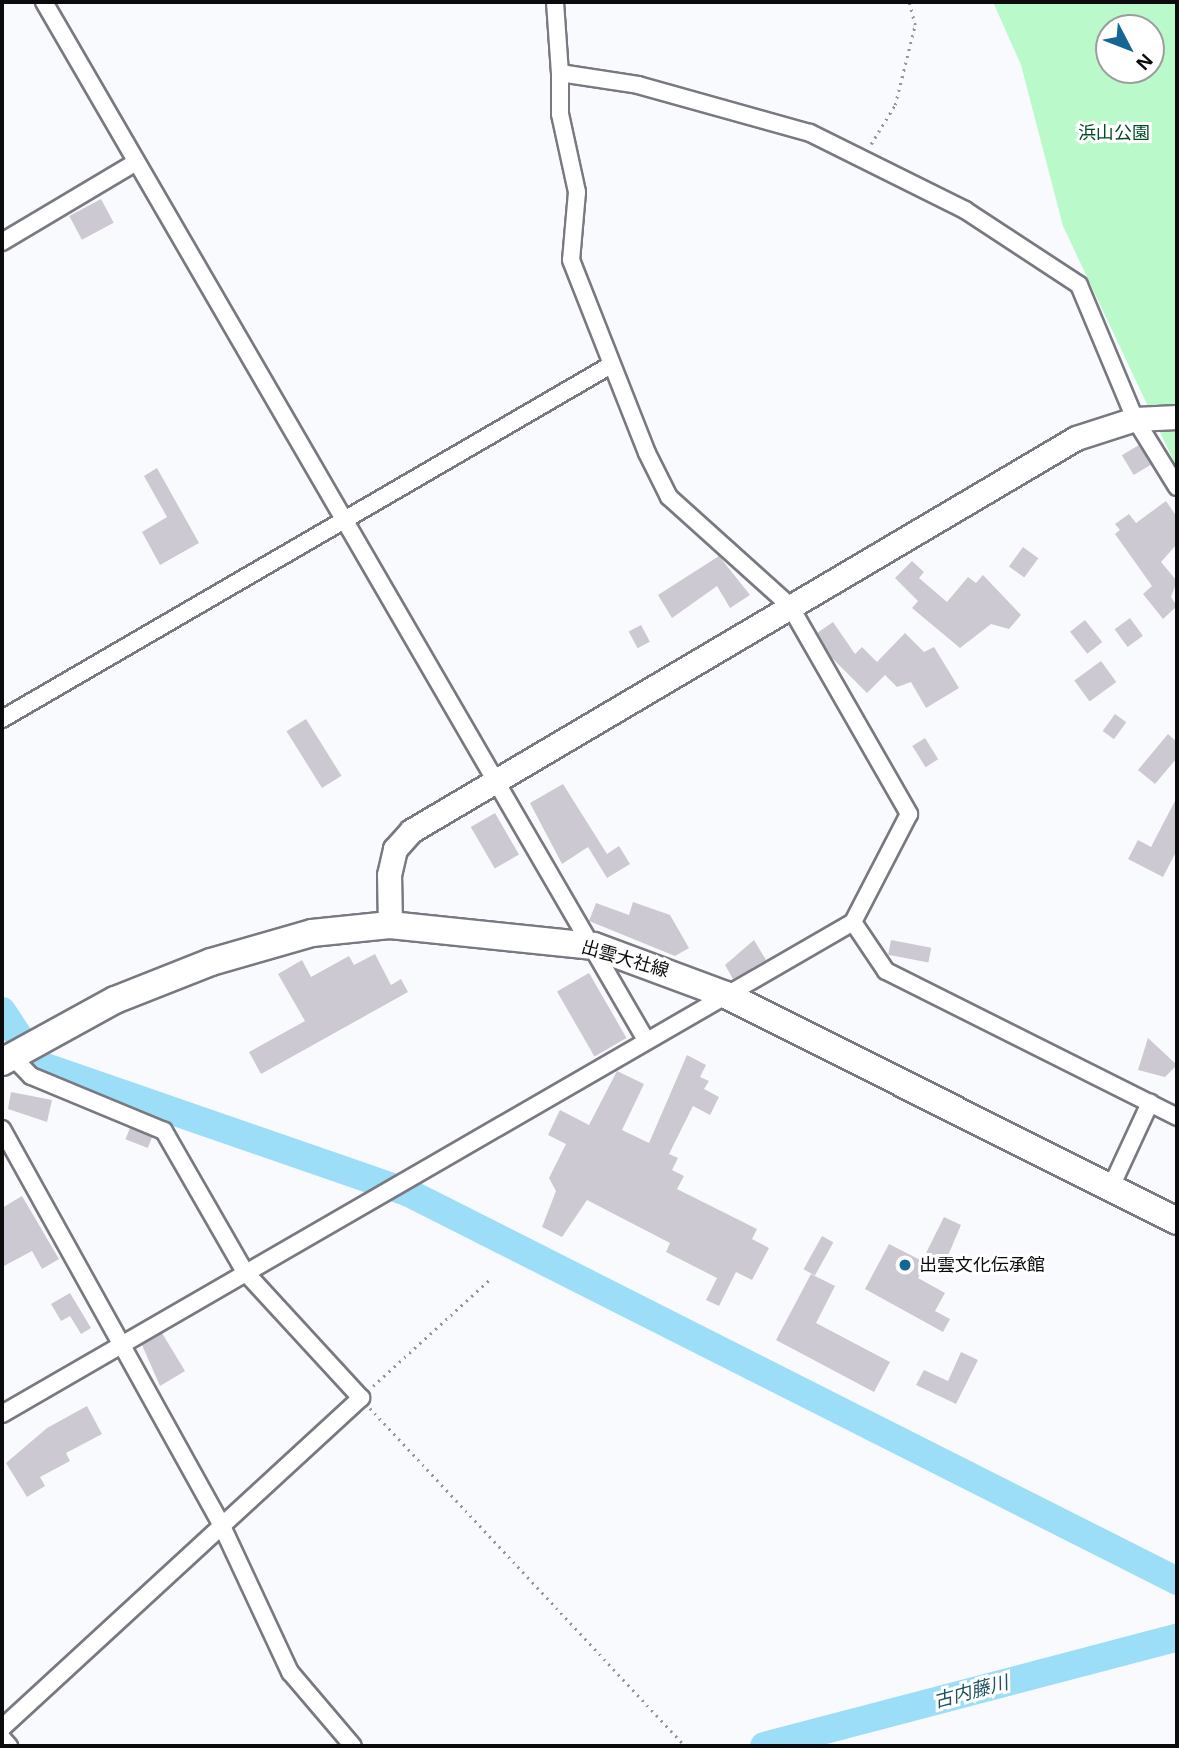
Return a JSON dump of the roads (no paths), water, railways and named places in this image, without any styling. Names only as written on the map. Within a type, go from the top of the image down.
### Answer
[{"type":"main road","name":"出雲大社線","points":[[10,1057],[115,1000],[211,962],[313,933],[390,925],[594,946],[726,995],[1177,1221]]},
{"type":"street","points":[[44,2],[133,164],[346,519],[646,1040]]},
{"type":"street","points":[[2,1414],[853,922],[909,814],[790,606],[669,497],[611,365],[570,260],[577,192],[560,114],[555,2]]},
{"type":"street","points":[[560,73],[638,85],[810,133],[965,210],[1079,285],[1135,419],[1177,488]]},
{"type":"street","points":[[2,242],[133,164]]},
{"type":"street","points":[[2,719],[611,365]]},
{"type":"street","points":[[390,925],[395,849],[411,831],[1076,438],[1135,419],[1177,417]]},
{"type":"street","points":[[853,922],[886,971],[1177,1116]]},
{"type":"street","points":[[2,1728],[220,1522],[360,1398],[246,1272],[164,1131],[31,1076],[10,1057]]},
{"type":"street","points":[[1111,1186],[1150,1103]]},
{"type":"street","points":[[2,1129],[220,1522],[290,1672],[353,1746]]},
{"type":"street","points":[[2,1738],[9,1746]]},
{"type":"waterway","points":[[2,1011],[37,1064],[407,1192],[1177,1581]]},
{"type":"waterway","name":"古内藤川","points":[[764,1746],[1177,1638]]},
{"type":"place","name":"出雲文化伝承館","points":[[905,1265]]},
{"type":"park label","name":"浜山公園","points":[[1114,133]]}]
